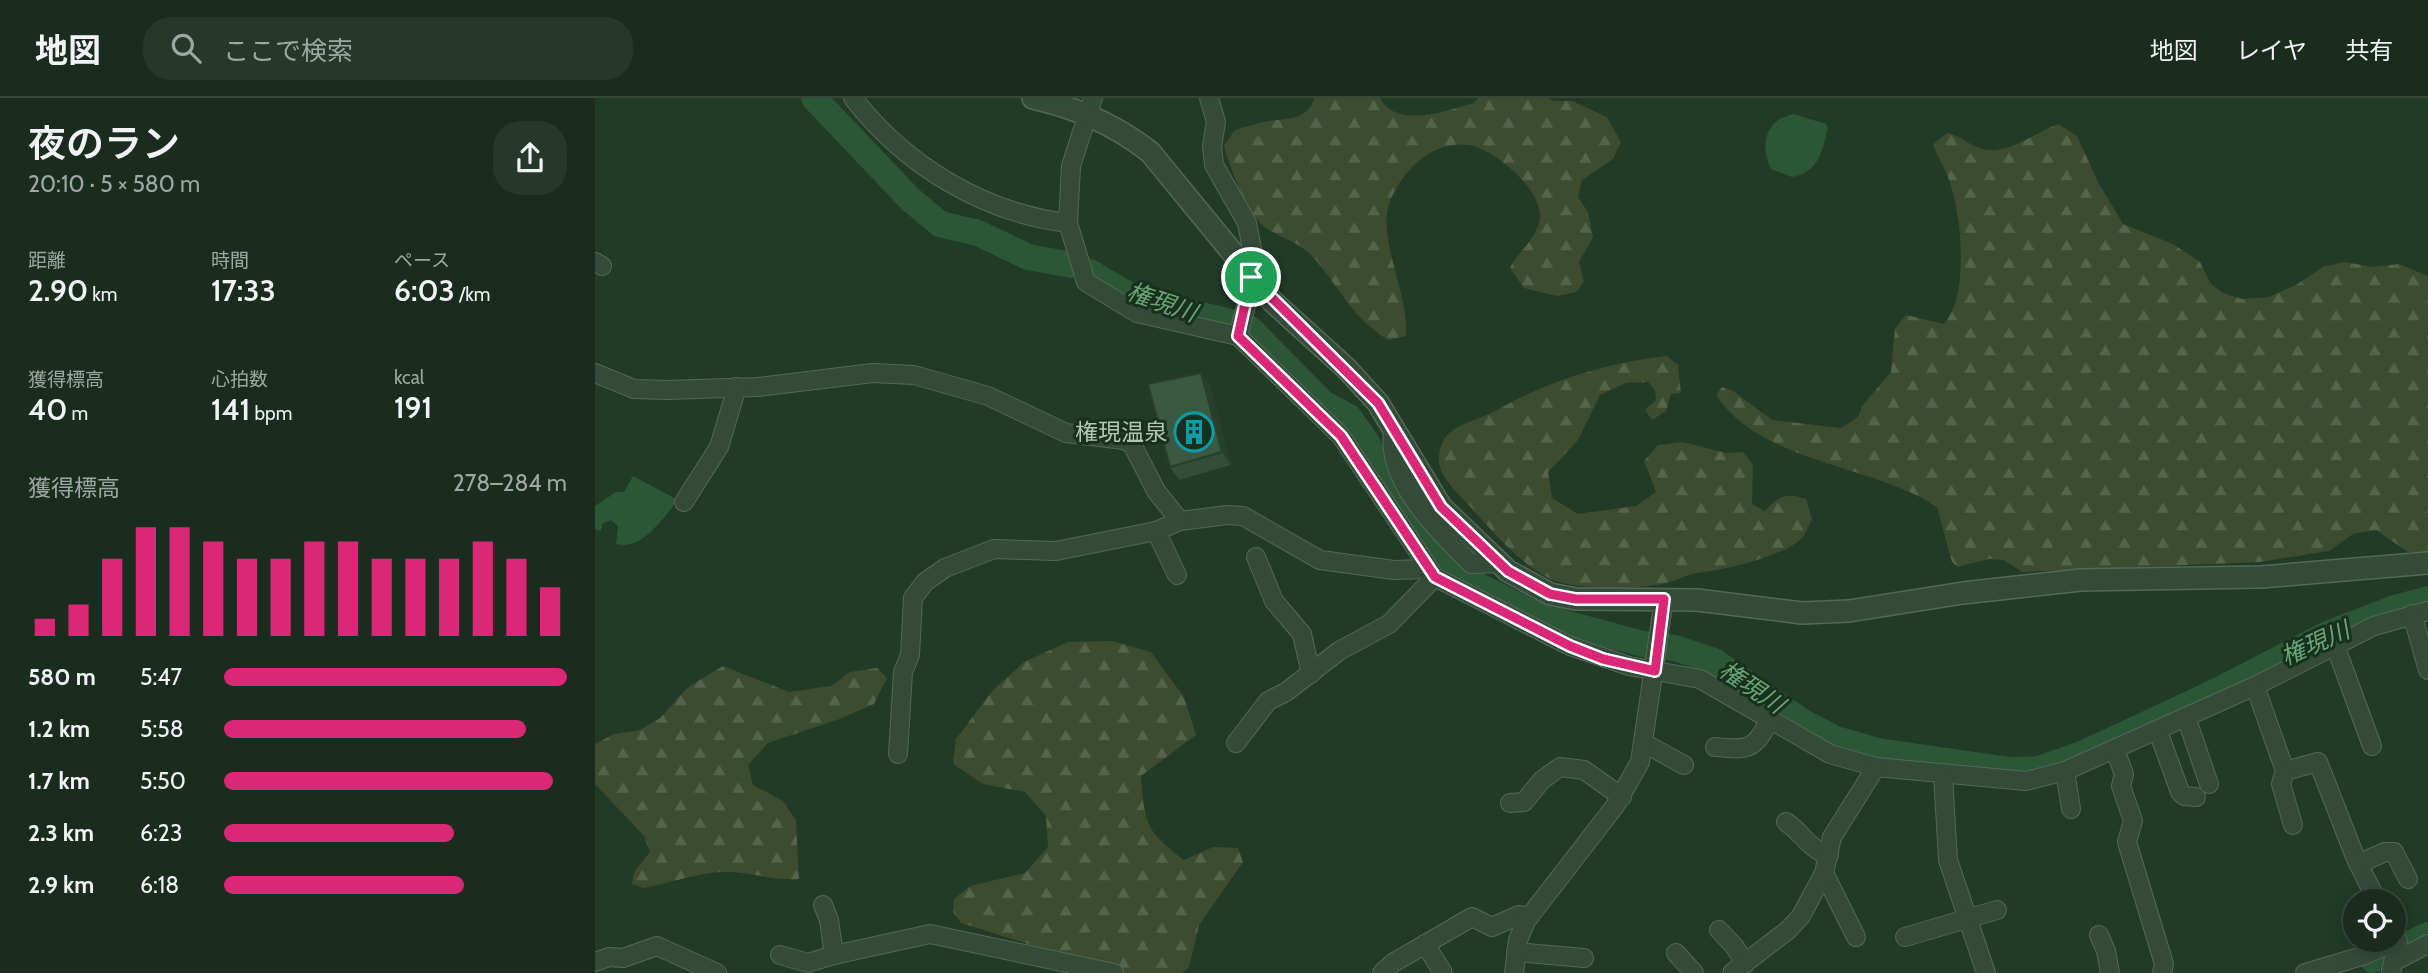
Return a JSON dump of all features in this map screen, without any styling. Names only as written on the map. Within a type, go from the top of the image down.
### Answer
[{"type":"street","points":[[853,98],[893,144],[918,163],[979,199],[1043,220],[1068,223]]},
{"type":"street","points":[[1033,98],[1090,106],[1150,152],[1273,302],[1347,369],[1378,403],[1441,507],[1499,563],[1528,585],[1550,594],[1576,599],[1732,602],[1802,613],[1849,611],[1962,593],[2080,580],[2261,577],[2428,563]]},
{"type":"street","points":[[1209,98],[1216,122],[1212,146],[1214,165],[1247,223],[1252,249],[1251,277],[1240,328]]},
{"type":"street","points":[[1090,106],[1071,166],[1068,223],[1086,282],[1093,289],[1137,313],[1240,328],[1404,508],[1434,527],[1471,564],[1499,563]]},
{"type":"street","points":[[595,373],[634,389],[737,387],[873,373],[914,375],[988,396],[1066,433],[1124,440],[1132,444],[1156,491],[1180,521]]},
{"type":"street","points":[[684,502],[719,447],[737,387]]},
{"type":"street","points":[[1394,427],[1391,440],[1404,508],[1431,573]]},
{"type":"street","points":[[898,754],[903,672],[910,655],[913,598],[925,582],[945,568],[994,549],[1056,551],[1156,531],[1180,521],[1227,515],[1243,516],[1320,560],[1431,573],[1570,646],[1603,659],[1656,665],[1700,679],[1769,722],[1830,754],[1877,767],[2026,781],[2065,771],[2255,686],[2374,626],[2420,612],[2428,670]]},
{"type":"street","points":[[1156,531],[1177,575]]},
{"type":"street","points":[[1256,557],[1274,601],[1302,634],[1311,674]]},
{"type":"street","points":[[1236,743],[1268,701],[1311,674],[1339,651],[1389,624],[1431,573]]},
{"type":"street","points":[[1514,973],[1516,952],[1528,917],[1622,797],[1640,762],[1661,636],[1664,599]]},
{"type":"street","points":[[2335,645],[2372,746]]},
{"type":"street","points":[[2255,686],[2285,771],[2281,784],[2293,825]]},
{"type":"street","points":[[2158,731],[2180,792],[2185,796],[2203,791],[2186,717]]},
{"type":"street","points":[[1720,752],[1752,746],[1759,740],[1769,722]]},
{"type":"street","points":[[1644,743],[1684,765]]},
{"type":"street","points":[[2115,750],[2125,774],[2121,786],[2133,821],[2127,842],[2164,964],[2162,973]]},
{"type":"street","points":[[2285,771],[2318,762],[2358,864],[2372,889]]},
{"type":"street","points":[[1510,803],[1524,803],[1542,780],[1560,767],[1584,770],[1622,797]]},
{"type":"street","points":[[1738,968],[1795,923],[1816,894],[1832,837],[1877,767]]},
{"type":"street","points":[[2065,771],[2071,810]]},
{"type":"street","points":[[1943,775],[1948,860],[1986,973]]},
{"type":"street","points":[[1786,822],[1816,852],[1829,855]]},
{"type":"street","points":[[2358,864],[2385,852],[2394,852],[2408,879]]},
{"type":"street","points":[[1824,873],[1856,937]]},
{"type":"street","points":[[823,905],[829,920],[834,955]]},
{"type":"street","points":[[1905,937],[1997,909]]},
{"type":"street","points":[[1383,973],[1392,963],[1472,917],[1492,927],[1519,915],[1528,917]]},
{"type":"street","points":[[1719,930],[1735,947],[1738,968]]},
{"type":"street","points":[[780,955],[799,968],[834,955],[930,934],[1114,973]]},
{"type":"street","points":[[2099,935],[2106,951],[2110,973]]},
{"type":"street","points":[[1425,944],[1443,973]]},
{"type":"street","points":[[2406,945],[2428,944]]},
{"type":"street","points":[[595,962],[610,957],[623,958],[657,946],[717,973]]},
{"type":"street","points":[[1516,952],[1584,958]]},
{"type":"street","points":[[2305,973],[2376,952]]},
{"type":"street","points":[[2391,973],[2397,952]]},
{"type":"street","points":[[1676,953],[1695,973]]},
{"type":"green space","points":[[1315,98],[1380,98],[1388,108],[1398,113],[1424,115],[1474,103],[1478,98],[1548,98],[1553,101],[1572,101],[1607,117],[1621,142],[1613,159],[1582,180],[1578,197],[1588,212],[1593,237],[1579,262],[1584,282],[1576,292],[1557,296],[1524,288],[1510,268],[1537,229],[1540,211],[1536,199],[1505,164],[1480,148],[1469,145],[1443,147],[1420,160],[1410,170],[1401,180],[1389,204],[1387,233],[1403,304],[1406,336],[1388,340],[1364,321],[1307,251],[1272,232],[1259,221],[1240,190],[1224,146],[1235,130],[1302,115]]},
{"type":"green space","points":[[2058,124],[2077,136],[2098,182],[2123,224],[2173,244],[2200,262],[2211,284],[2223,293],[2242,299],[2269,297],[2296,285],[2323,267],[2344,262],[2373,267],[2399,264],[2428,276],[2428,552],[2408,552],[2376,530],[2353,534],[2329,551],[2260,562],[2022,572],[2004,560],[1989,559],[1958,567],[1952,562],[1937,507],[1882,481],[1819,461],[1761,436],[1736,418],[1716,395],[1722,387],[1733,391],[1772,420],[1841,428],[1858,417],[1862,406],[1891,372],[1895,328],[1906,315],[1944,324],[1957,295],[1961,256],[1958,216],[1948,178],[1933,144],[1947,133],[1982,149],[2001,149],[2011,147]]},
{"type":"green space","points":[[1667,356],[1678,365],[1681,393],[1671,394],[1666,411],[1652,420],[1645,410],[1656,400],[1655,390],[1648,382],[1626,383],[1600,395],[1578,440],[1548,472],[1552,498],[1578,514],[1636,506],[1656,492],[1644,461],[1658,445],[1683,442],[1726,453],[1743,452],[1753,465],[1752,504],[1765,511],[1783,497],[1806,499],[1812,519],[1803,536],[1794,545],[1752,561],[1662,584],[1609,588],[1567,584],[1535,570],[1513,552],[1460,496],[1440,469],[1440,449],[1444,440],[1458,427],[1537,390],[1579,374]]},
{"type":"green space","points":[[1112,641],[1151,652],[1184,697],[1196,735],[1141,776],[1149,825],[1161,841],[1184,860],[1213,847],[1238,848],[1243,862],[1199,925],[1189,967],[1183,973],[1120,973],[961,923],[953,912],[954,899],[970,886],[1025,873],[1048,847],[1046,816],[1025,792],[983,784],[953,764],[956,739],[993,690],[1024,662],[1068,642]]},
{"type":"green space","points":[[723,666],[789,692],[831,686],[850,672],[877,668],[887,678],[874,704],[837,720],[768,743],[748,765],[753,785],[783,801],[796,820],[799,879],[723,872],[643,888],[632,884],[634,872],[650,852],[644,836],[595,784],[595,744],[614,734],[640,730],[660,718],[688,687]]},
{"type":"shaded area","points":[[1794,114],[1826,124],[1828,128],[1814,166],[1792,177],[1771,169],[1767,160],[1766,142],[1767,134],[1777,121]]},
{"type":"shaded area","points":[[633,476],[678,500],[659,524],[643,538],[626,545],[616,544],[618,526],[611,520],[602,524],[601,531],[595,529],[595,506],[616,492],[624,492]]},
{"type":"building","name":"権現温泉","points":[[1201,373],[1222,452],[1170,467],[1148,384]]},
{"type":"waterway","name":"権現川","points":[[814,98],[910,199],[940,224],[978,233],[1028,257],[1072,265]]},
{"type":"waterway","name":"権現川","points":[[1090,272],[1148,303],[1250,329],[1323,403],[1349,417],[1366,441],[1411,523],[1456,571],[1471,582],[1539,616],[1643,644],[1675,648],[1714,661],[1803,722],[1836,739],[1878,751],[2010,770],[2038,769],[2082,754],[2215,692],[2325,635],[2395,608],[2428,599]]},
{"type":"waterway","points":[[2373,960],[2428,935]]},
{"type":"place","name":"権現温泉","points":[[1194,432]]},
{"type":"route","points":[[1251,277],[1297,325],[1347,369],[1378,403],[1441,507],[1508,571],[1528,585],[1550,594],[1576,599],[1664,599],[1655,671],[1603,659],[1570,646],[1503,615],[1435,577],[1394,519],[1353,450],[1238,336],[1251,277]]}]
